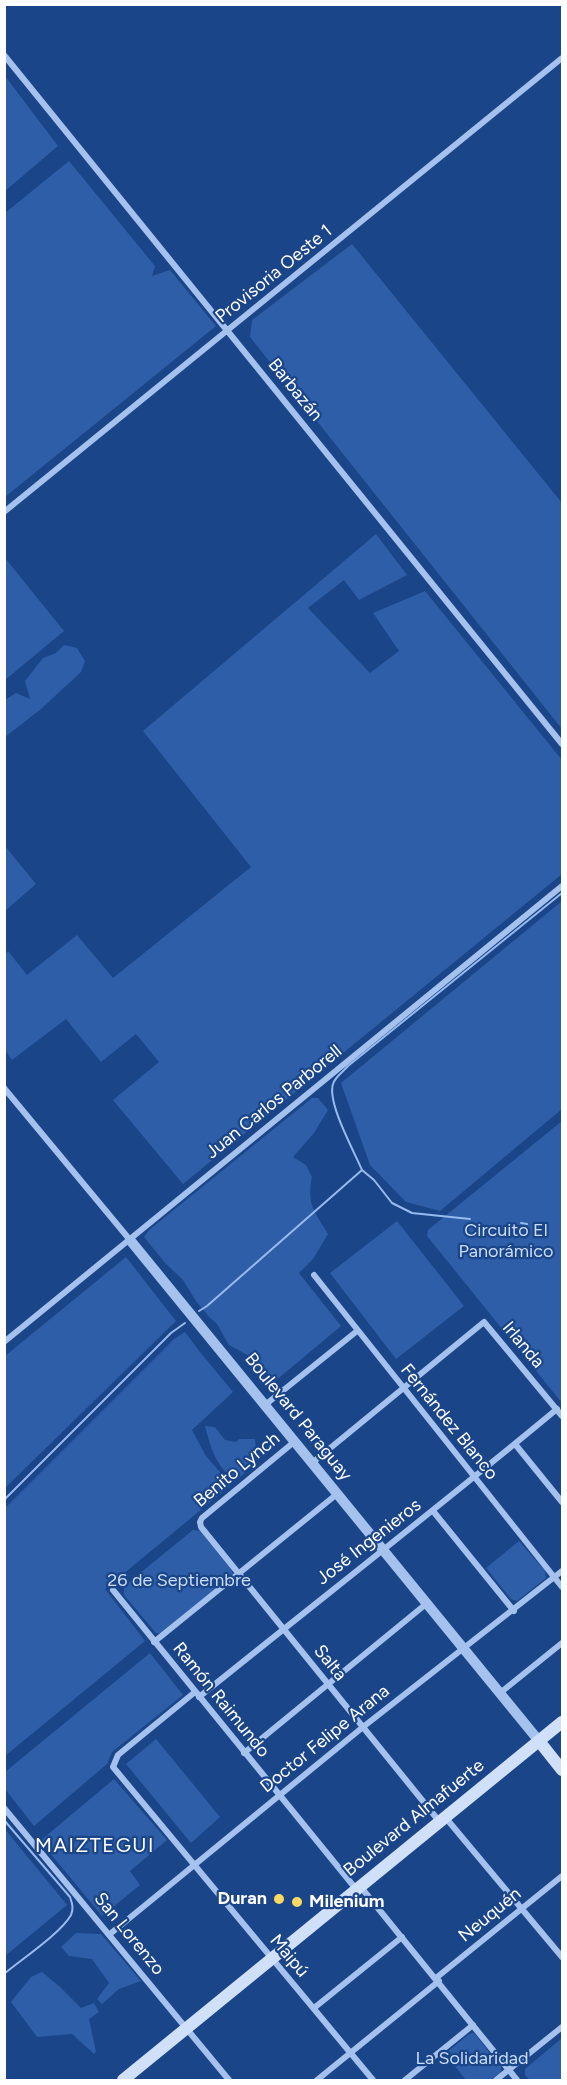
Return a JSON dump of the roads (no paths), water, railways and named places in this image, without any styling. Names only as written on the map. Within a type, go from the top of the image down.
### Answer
[{"type":"main road","name":"Boulevard Almafuerte","points":[[123,2080],[562,1722]]},
{"type":"main road","name":"Boulevard Paraguay","points":[[539,1741],[562,1770]]},
{"type":"street","name":"Barbazán","points":[[4,55],[562,744]]},
{"type":"street","name":"Provisoria Oeste 1","points":[[4,512],[562,58]]},
{"type":"street","name":"Juan Carlos Parborell","points":[[4,1342],[562,886]]},
{"type":"street","name":"Boulevard Paraguay","points":[[4,1088],[539,1741]]},
{"type":"street","name":"Fernández Blanco","points":[[314,1275],[562,1587]]},
{"type":"street","name":"Irlanda","points":[[402,1388],[484,1322],[562,1416]]},
{"type":"street","name":"Benito Lynch","points":[[265,1405],[357,1331]]},
{"type":"street","points":[[312,1463],[402,1388]]},
{"type":"street","name":"José Ingenieros","points":[[113,1767],[118,1755],[434,1511],[557,1409]]},
{"type":"street","name":"Benito Lynch","points":[[200,1522],[294,1442]]},
{"type":"street","points":[[515,1444],[562,1502]]},
{"type":"street","points":[[154,1642],[337,1494]]},
{"type":"street","points":[[434,1511],[514,1611]]},
{"type":"street","name":"Salta","points":[[200,1522],[201,1527],[327,1684],[562,1957]]},
{"type":"street","name":"Doctor Felipe Arana","points":[[110,1934],[363,1727],[462,1648],[514,1611],[562,1571]]},
{"type":"street","name":"Ramón Raimundo","points":[[113,1590],[279,1796],[402,1937],[517,2080]]},
{"type":"street","points":[[244,1753],[426,1604]]},
{"type":"street","points":[[500,1693],[562,1643]]},
{"type":"street","name":"Maipú","points":[[113,1767],[374,2080]]},
{"type":"street","name":"San Lorenzo","points":[[4,1808],[229,2080]]},
{"type":"street","name":"Neuquén","points":[[316,2080],[562,1876]]},
{"type":"street","points":[[314,2008],[402,1937]]},
{"type":"street","points":[[405,2080],[473,2025]]},
{"type":"street","points":[[496,2080],[562,2027]]},
{"type":"waterway","points":[[362,1170],[337,1115],[332,1092],[335,1079],[348,1066],[562,893]]},
{"type":"waterway","points":[[199,1311],[362,1170],[374,1180],[392,1203],[412,1213],[470,1219]]},
{"type":"waterway","points":[[521,1223],[527,1224]]},
{"type":"waterway","points":[[4,1500],[171,1333],[185,1323]]},
{"type":"waterway","points":[[4,1820],[70,1897],[73,1908],[71,1915],[59,1930],[4,1974]]},
{"type":"place","name":"Duran","points":[[279,1899]]},
{"type":"place","name":"Milenium","points":[[297,1902]]},
{"type":"district","name":"MAIZTEGUI","points":[[95,1846]]},
{"type":"park label","name":"Circuito El Panorámico","points":[[506,1241]]},
{"type":"park label","name":"26 de Septiembre","points":[[179,1581]]},
{"type":"park label","name":"La Solidaridad","points":[[472,2059]]}]
